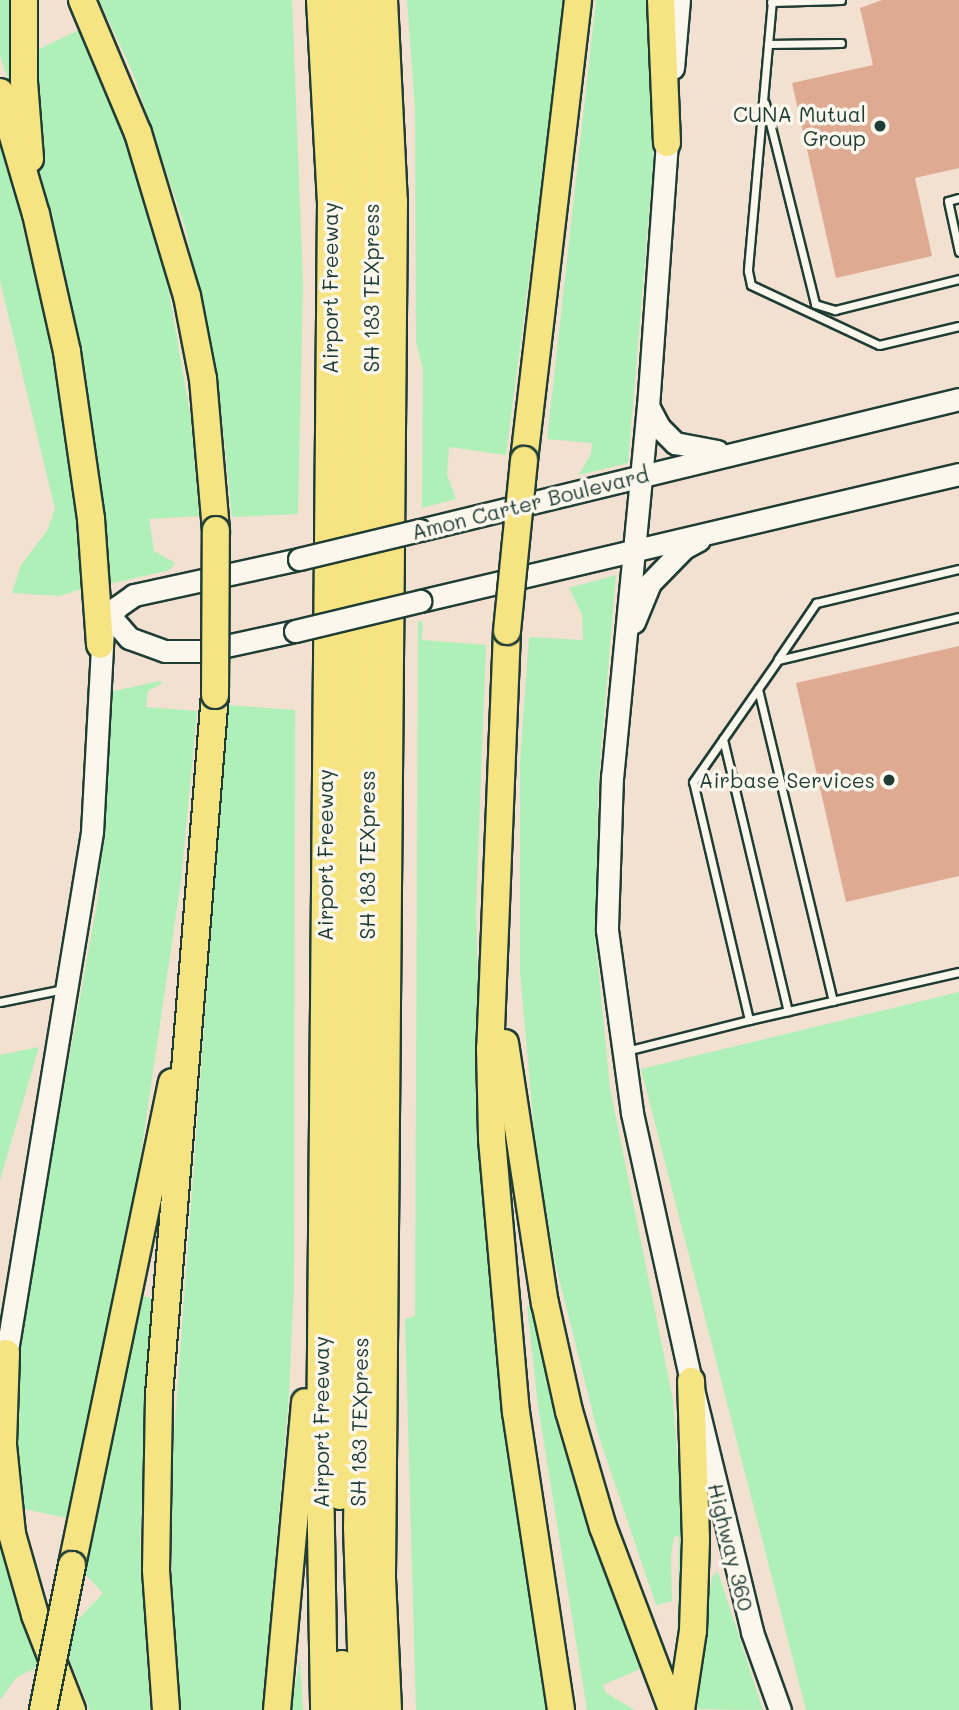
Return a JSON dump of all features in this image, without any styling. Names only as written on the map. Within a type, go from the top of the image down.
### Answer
[{"type":"highway","points":[[24,0],[24,82],[36,214]]},
{"type":"highway","points":[[82,0],[138,133],[187,296],[206,406],[216,530],[215,695],[157,1433],[156,1570],[166,1710]]},
{"type":"highway","name":"Airport Freeway","points":[[320,0],[331,202],[320,1557],[324,1710]]},
{"type":"highway","name":"SH 183 TEXpress","points":[[342,0],[351,234],[340,1510],[344,1710]]},
{"type":"highway","name":"SH 183 TEXpress","points":[[362,0],[370,111],[372,304],[357,1527],[363,1710]]},
{"type":"highway","points":[[384,0],[394,201],[382,1578],[388,1710]]},
{"type":"highway","points":[[561,1710],[528,1509],[498,1235],[490,1048],[496,842],[507,631],[524,460],[578,0]]},
{"type":"highway","points":[[661,0],[667,143]]},
{"type":"highway","points":[[0,92],[36,214],[77,413],[103,607],[100,645]]},
{"type":"highway","points":[[496,842],[505,1047],[544,1303],[603,1527],[650,1658],[672,1710]]},
{"type":"highway","points":[[43,1710],[190,1002]]},
{"type":"highway","points":[[277,1710],[322,1239]]},
{"type":"highway","points":[[6,1353],[3,1445],[12,1534],[35,1615],[72,1710]]},
{"type":"highway","points":[[681,1710],[692,1631],[696,1539],[691,1381]]},
{"type":"main road","points":[[679,0],[648,405],[612,776],[607,930],[632,1113],[691,1381]]},
{"type":"main road","name":"Amon Carter Boulevard","points":[[103,607],[141,593],[299,559],[959,399]]},
{"type":"main road","points":[[648,405],[659,428],[675,443],[700,451],[744,450]]},
{"type":"main road","points":[[103,607],[144,646],[177,653],[295,631],[959,474]]},
{"type":"main road","points":[[625,643],[650,583],[666,564],[684,548],[721,530]]},
{"type":"main road","points":[[0,1388],[68,988],[94,805],[101,724],[100,645]]},
{"type":"main road","name":"Highway 360","points":[[691,1381],[752,1632],[780,1710]]},
{"type":"lane","points":[[841,0],[771,1],[748,271],[751,285],[879,345],[959,326]]},
{"type":"lane","points":[[768,44],[841,43]]},
{"type":"lane","points":[[763,96],[815,304],[835,310],[959,280]]},
{"type":"lane","points":[[959,198],[948,201],[959,252]]},
{"type":"lane","points":[[749,1020],[693,782],[816,603],[959,569]]},
{"type":"lane","points":[[778,660],[959,617]]},
{"type":"lane","points":[[758,688],[833,1001]]},
{"type":"lane","points":[[723,739],[788,1011]]},
{"type":"lane","points":[[624,1051],[959,972]]},
{"type":"lane","points":[[0,1002],[68,988]]},
{"type":"green space","points":[[0,0],[14,0],[14,77],[8,79],[0,56]]},
{"type":"green space","points":[[99,0],[292,0],[303,283],[298,514],[232,517],[220,398],[186,230],[133,73]]},
{"type":"green space","points":[[407,0],[565,0],[506,455],[449,447],[447,475],[456,499],[422,508],[423,369],[416,342],[415,110]]},
{"type":"green space","points":[[596,0],[655,0],[653,165],[628,463],[579,475],[591,454],[592,443],[547,439]]},
{"type":"green space","points":[[79,30],[125,137],[168,286],[191,420],[199,516],[149,519],[154,551],[175,563],[170,570],[113,583],[107,580],[35,146],[37,50]]},
{"type":"green space","points":[[0,135],[43,310],[67,434],[84,588],[60,596],[12,593],[21,565],[47,531],[55,509],[0,281]]},
{"type":"green space","points":[[616,575],[598,787],[596,945],[610,1088],[673,1400],[683,1530],[677,1661],[679,1536],[674,1537],[671,1557],[672,1601],[656,1605],[598,1434],[555,1262],[536,1152],[520,972],[520,762],[529,637],[583,640],[582,615],[569,588]]},
{"type":"green space","points":[[418,621],[423,622],[422,640],[486,645],[476,910],[480,1067],[555,1710],[416,1710],[405,1319],[415,1316]]},
{"type":"green space","points":[[159,681],[163,683],[148,691],[146,707],[197,711],[181,881],[134,1201],[67,1518],[20,1508],[10,1437],[15,1360],[99,892],[110,692]]},
{"type":"green space","points":[[228,705],[295,710],[294,1285],[289,1394],[262,1710],[181,1710],[172,1581],[172,1462]]},
{"type":"green space","points":[[959,992],[959,1710],[806,1710],[641,1069]]},
{"type":"green space","points":[[39,1047],[0,1180],[0,1055]]},
{"type":"green space","points":[[143,1296],[151,1298],[140,1541],[150,1710],[90,1710],[66,1650],[73,1625],[103,1593],[83,1572]]},
{"type":"green space","points":[[532,1305],[576,1486],[640,1669],[603,1685],[606,1693],[635,1710],[587,1710],[538,1406],[527,1306]]},
{"type":"green space","points":[[0,1527],[4,1559],[40,1657],[35,1668],[16,1678],[0,1700]]},
{"type":"green space","points":[[718,1572],[763,1710],[697,1709],[712,1576]]},
{"type":"green space","points":[[300,1658],[303,1710],[291,1710],[292,1706]]},
{"type":"building","name":"CUNA Mutual Group","points":[[882,0],[959,0],[959,168],[915,178],[932,256],[836,278],[792,83],[873,65],[860,8]]},
{"type":"building","name":"Airbase Services","points":[[959,646],[959,876],[846,902],[796,683]]},
{"type":"place","name":"CUNA Mutual Group","points":[[880,126]]},
{"type":"place","name":"Airbase Services","points":[[889,780]]}]
